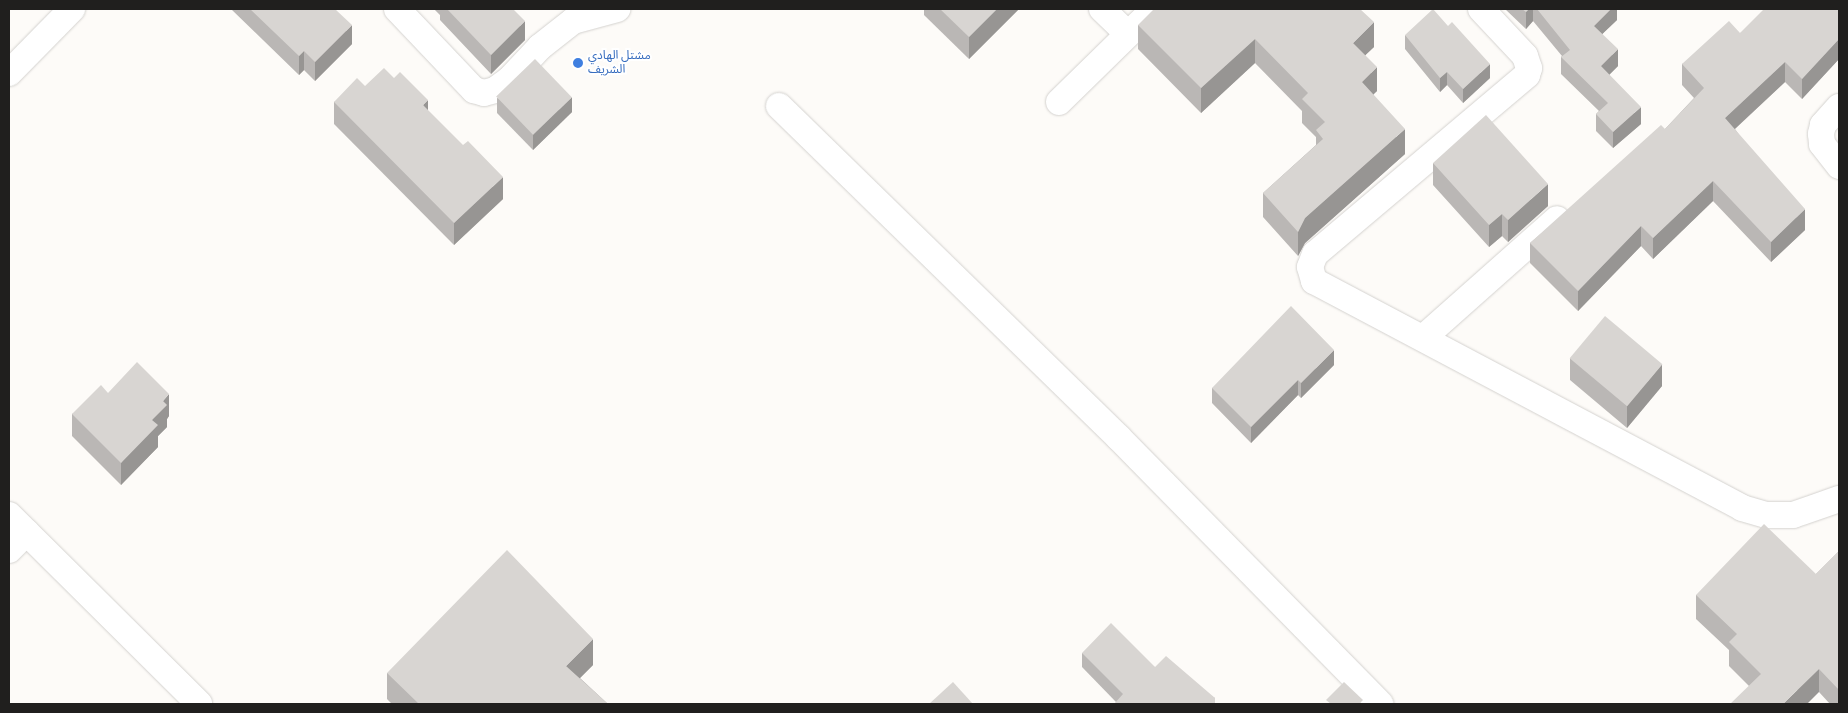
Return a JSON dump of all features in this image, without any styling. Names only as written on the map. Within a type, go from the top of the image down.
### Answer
[{"type":"street","points":[[9,72],[72,9]]},
{"type":"street","points":[[397,9],[474,90],[484,93],[495,90],[510,79],[540,47],[573,21],[617,9]]},
{"type":"street","points":[[1102,9],[1128,34]]},
{"type":"street","points":[[1059,102],[1154,9]]},
{"type":"street","points":[[1481,9],[1525,56],[1529,68],[1527,75],[1315,254],[1310,267],[1314,281],[1320,286],[1423,338],[1742,508],[1767,515],[1792,515],[1839,499]]},
{"type":"street","points":[[779,106],[1118,438],[1380,704]]},
{"type":"street","points":[[1839,107],[1823,125],[1821,134],[1822,144],[1839,166]]},
{"type":"street","points":[[1423,338],[1579,199]]},
{"type":"street","points":[[9,550],[18,523],[199,704]]},
{"type":"building","points":[[250,9],[335,9],[352,25],[315,62],[304,51],[299,56]]},
{"type":"building","points":[[447,9],[513,9],[525,21],[491,55]]},
{"type":"building","points":[[940,9],[997,9],[969,37]]},
{"type":"building","points":[[1154,9],[1360,9],[1374,22],[1353,43],[1377,67],[1362,82],[1405,129],[1305,218],[1298,232],[1263,193],[1323,139],[1316,130],[1325,122],[1302,99],[1308,93],[1255,39],[1201,88],[1138,25]]},
{"type":"building","points":[[1433,9],[1448,26],[1452,22],[1490,64],[1463,89],[1447,72],[1440,78],[1405,35]]},
{"type":"building","points":[[1537,9],[1611,9],[1594,26],[1618,49],[1601,66],[1641,107],[1613,132],[1596,114],[1608,103],[1561,57],[1570,50]]},
{"type":"building","points":[[1764,9],[1839,9],[1839,39],[1802,79],[1785,62],[1725,118],[1805,209],[1771,242],[1713,181],[1653,238],[1641,226],[1578,291],[1530,243],[1661,125],[1665,129],[1704,88],[1682,64],[1729,21],[1740,33]]},
{"type":"building","points":[[535,59],[572,97],[533,135],[496,97]]},
{"type":"building","points":[[384,68],[394,78],[400,72],[428,100],[423,105],[463,145],[468,141],[503,177],[454,223],[334,102],[357,78],[365,86]]},
{"type":"building","points":[[1486,115],[1548,184],[1508,220],[1502,214],[1489,225],[1433,163]]},
{"type":"building","points":[[1291,306],[1334,350],[1301,383],[1298,380],[1251,427],[1212,388]]},
{"type":"building","points":[[1605,316],[1662,364],[1627,406],[1570,358]]},
{"type":"building","points":[[137,362],[169,394],[163,401],[167,405],[152,420],[158,425],[121,463],[72,414],[101,385],[108,393]]},
{"type":"building","points":[[1764,524],[1816,574],[1839,551],[1839,690],[1819,669],[1783,704],[1730,704],[1761,674],[1729,642],[1737,634],[1696,595]]},
{"type":"building","points":[[507,550],[593,639],[566,666],[608,704],[419,704],[387,673]]},
{"type":"building","points":[[1111,623],[1155,667],[1166,656],[1215,698],[1215,704],[1114,704],[1123,694],[1082,653]]},
{"type":"building","points":[[953,682],[973,704],[929,704]]},
{"type":"building","points":[[1344,682],[1363,700],[1359,704],[1331,704],[1326,700]]},
{"type":"place","name":"مشتل الهادي الشريف","points":[[578,63]]}]
